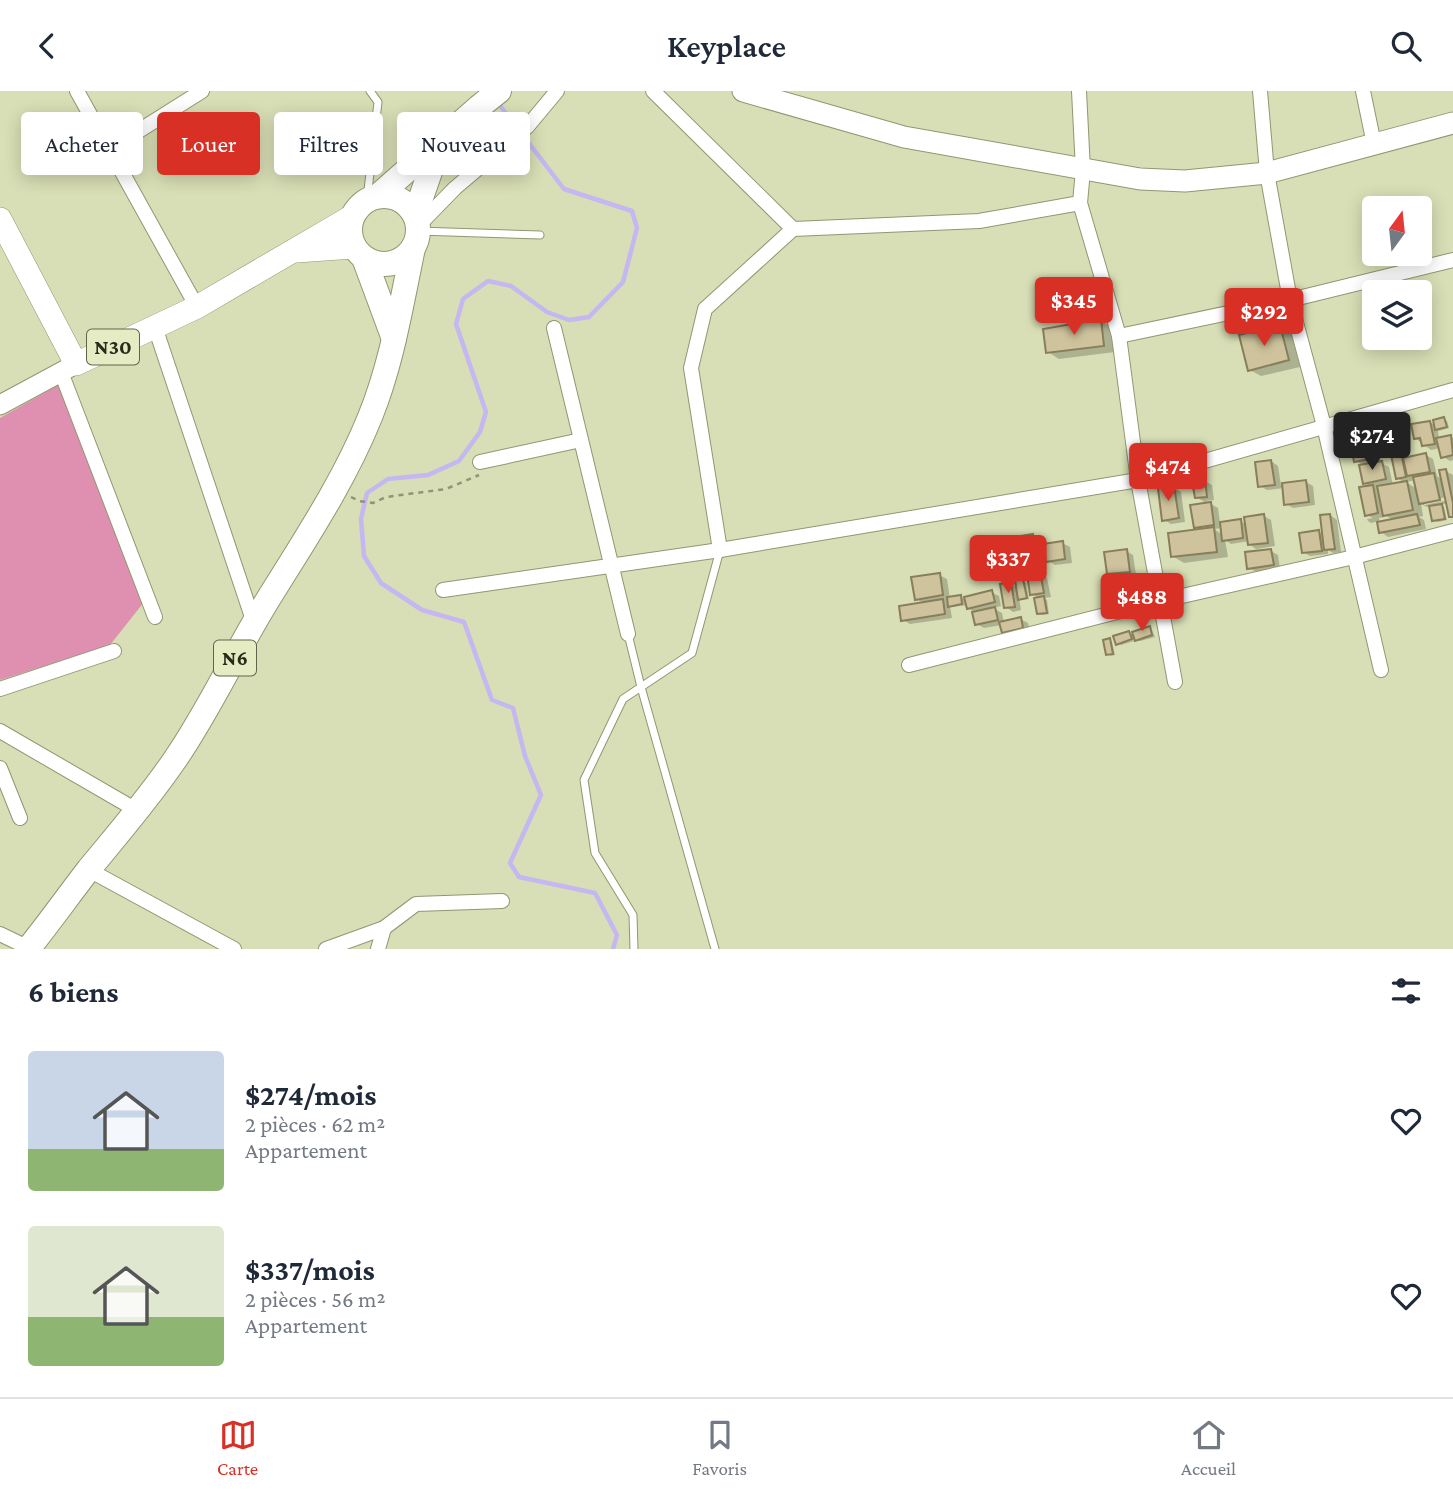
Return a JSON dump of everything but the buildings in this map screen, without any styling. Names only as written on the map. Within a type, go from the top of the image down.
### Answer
[{"type":"highway","name":"N6","points":[[473,112],[499,91]]},
{"type":"highway","name":"N6","points":[[366,204],[400,175]]},
{"type":"highway","name":"N6","points":[[28,949],[138,811],[174,761],[354,454],[371,415],[394,340],[416,230],[431,175]]},
{"type":"highway","points":[[359,252],[378,264],[394,263],[407,255],[416,230],[409,206],[390,196],[366,204],[349,227],[349,237],[359,252],[394,340]]},
{"type":"main road","points":[[743,91],[904,137],[1140,179],[1185,181],[1267,173],[1453,123]]},
{"type":"main road","name":"N30","points":[[0,219],[69,368],[197,307],[294,251],[366,204]]},
{"type":"main road","name":"N30","points":[[294,251],[359,252]]},
{"type":"street","points":[[77,91],[89,112]]},
{"type":"street","points":[[143,128],[202,91]]},
{"type":"street","points":[[416,230],[455,188],[527,127],[557,91]]},
{"type":"street","points":[[653,91],[793,229]]},
{"type":"street","points":[[1079,91],[1083,170],[1080,204],[1119,336],[1138,480],[1175,682]]},
{"type":"street","points":[[1260,91],[1267,173],[1290,300],[1324,426],[1381,670]]},
{"type":"street","points":[[1363,91],[1374,144]]},
{"type":"street","points":[[124,175],[197,307]]},
{"type":"street","points":[[720,550],[691,367],[705,309],[793,229],[979,221],[1080,204]]},
{"type":"street","points":[[1119,336],[1290,300],[1453,260]]},
{"type":"street","points":[[155,327],[254,623]]},
{"type":"street","points":[[554,328],[628,635]]},
{"type":"street","points":[[0,405],[69,368],[155,617]]},
{"type":"street","points":[[443,590],[720,550],[1138,480],[1453,390]]},
{"type":"street","points":[[480,462],[581,440]]},
{"type":"street","points":[[909,665],[1160,601],[1354,557],[1453,531]]},
{"type":"street","points":[[0,689],[114,651]]},
{"type":"street","points":[[0,731],[138,811]]},
{"type":"street","points":[[0,768],[20,818]]},
{"type":"street","points":[[89,870],[234,949]]},
{"type":"street","points":[[326,949],[384,927],[416,904],[502,901]]},
{"type":"street","points":[[378,949],[384,927]]},
{"type":"street","points":[[0,935],[28,949]]},
{"type":"lane","points":[[366,204],[378,103],[370,91]]},
{"type":"lane","points":[[416,230],[540,235]]},
{"type":"lane","points":[[634,949],[634,915],[595,853],[584,780],[623,699],[692,653],[720,550]]},
{"type":"lane","points":[[628,635],[715,949]]},
{"type":"path","points":[[359,501],[373,503],[386,497],[446,489],[479,475],[480,462]]},
{"type":"shaded area","points":[[60,384],[144,602],[110,645],[0,680],[0,418]]},
{"type":"waterway","points":[[498,103],[564,189],[632,211],[637,228],[623,282],[589,317],[569,320],[547,312],[511,286],[488,281],[463,299],[456,324],[486,412],[480,432],[459,461],[428,475],[388,479],[367,493],[361,519],[364,556],[381,583],[422,610],[464,622],[492,700],[513,708],[525,756],[541,795],[510,863],[519,877],[595,893],[617,935],[613,949]]}]
